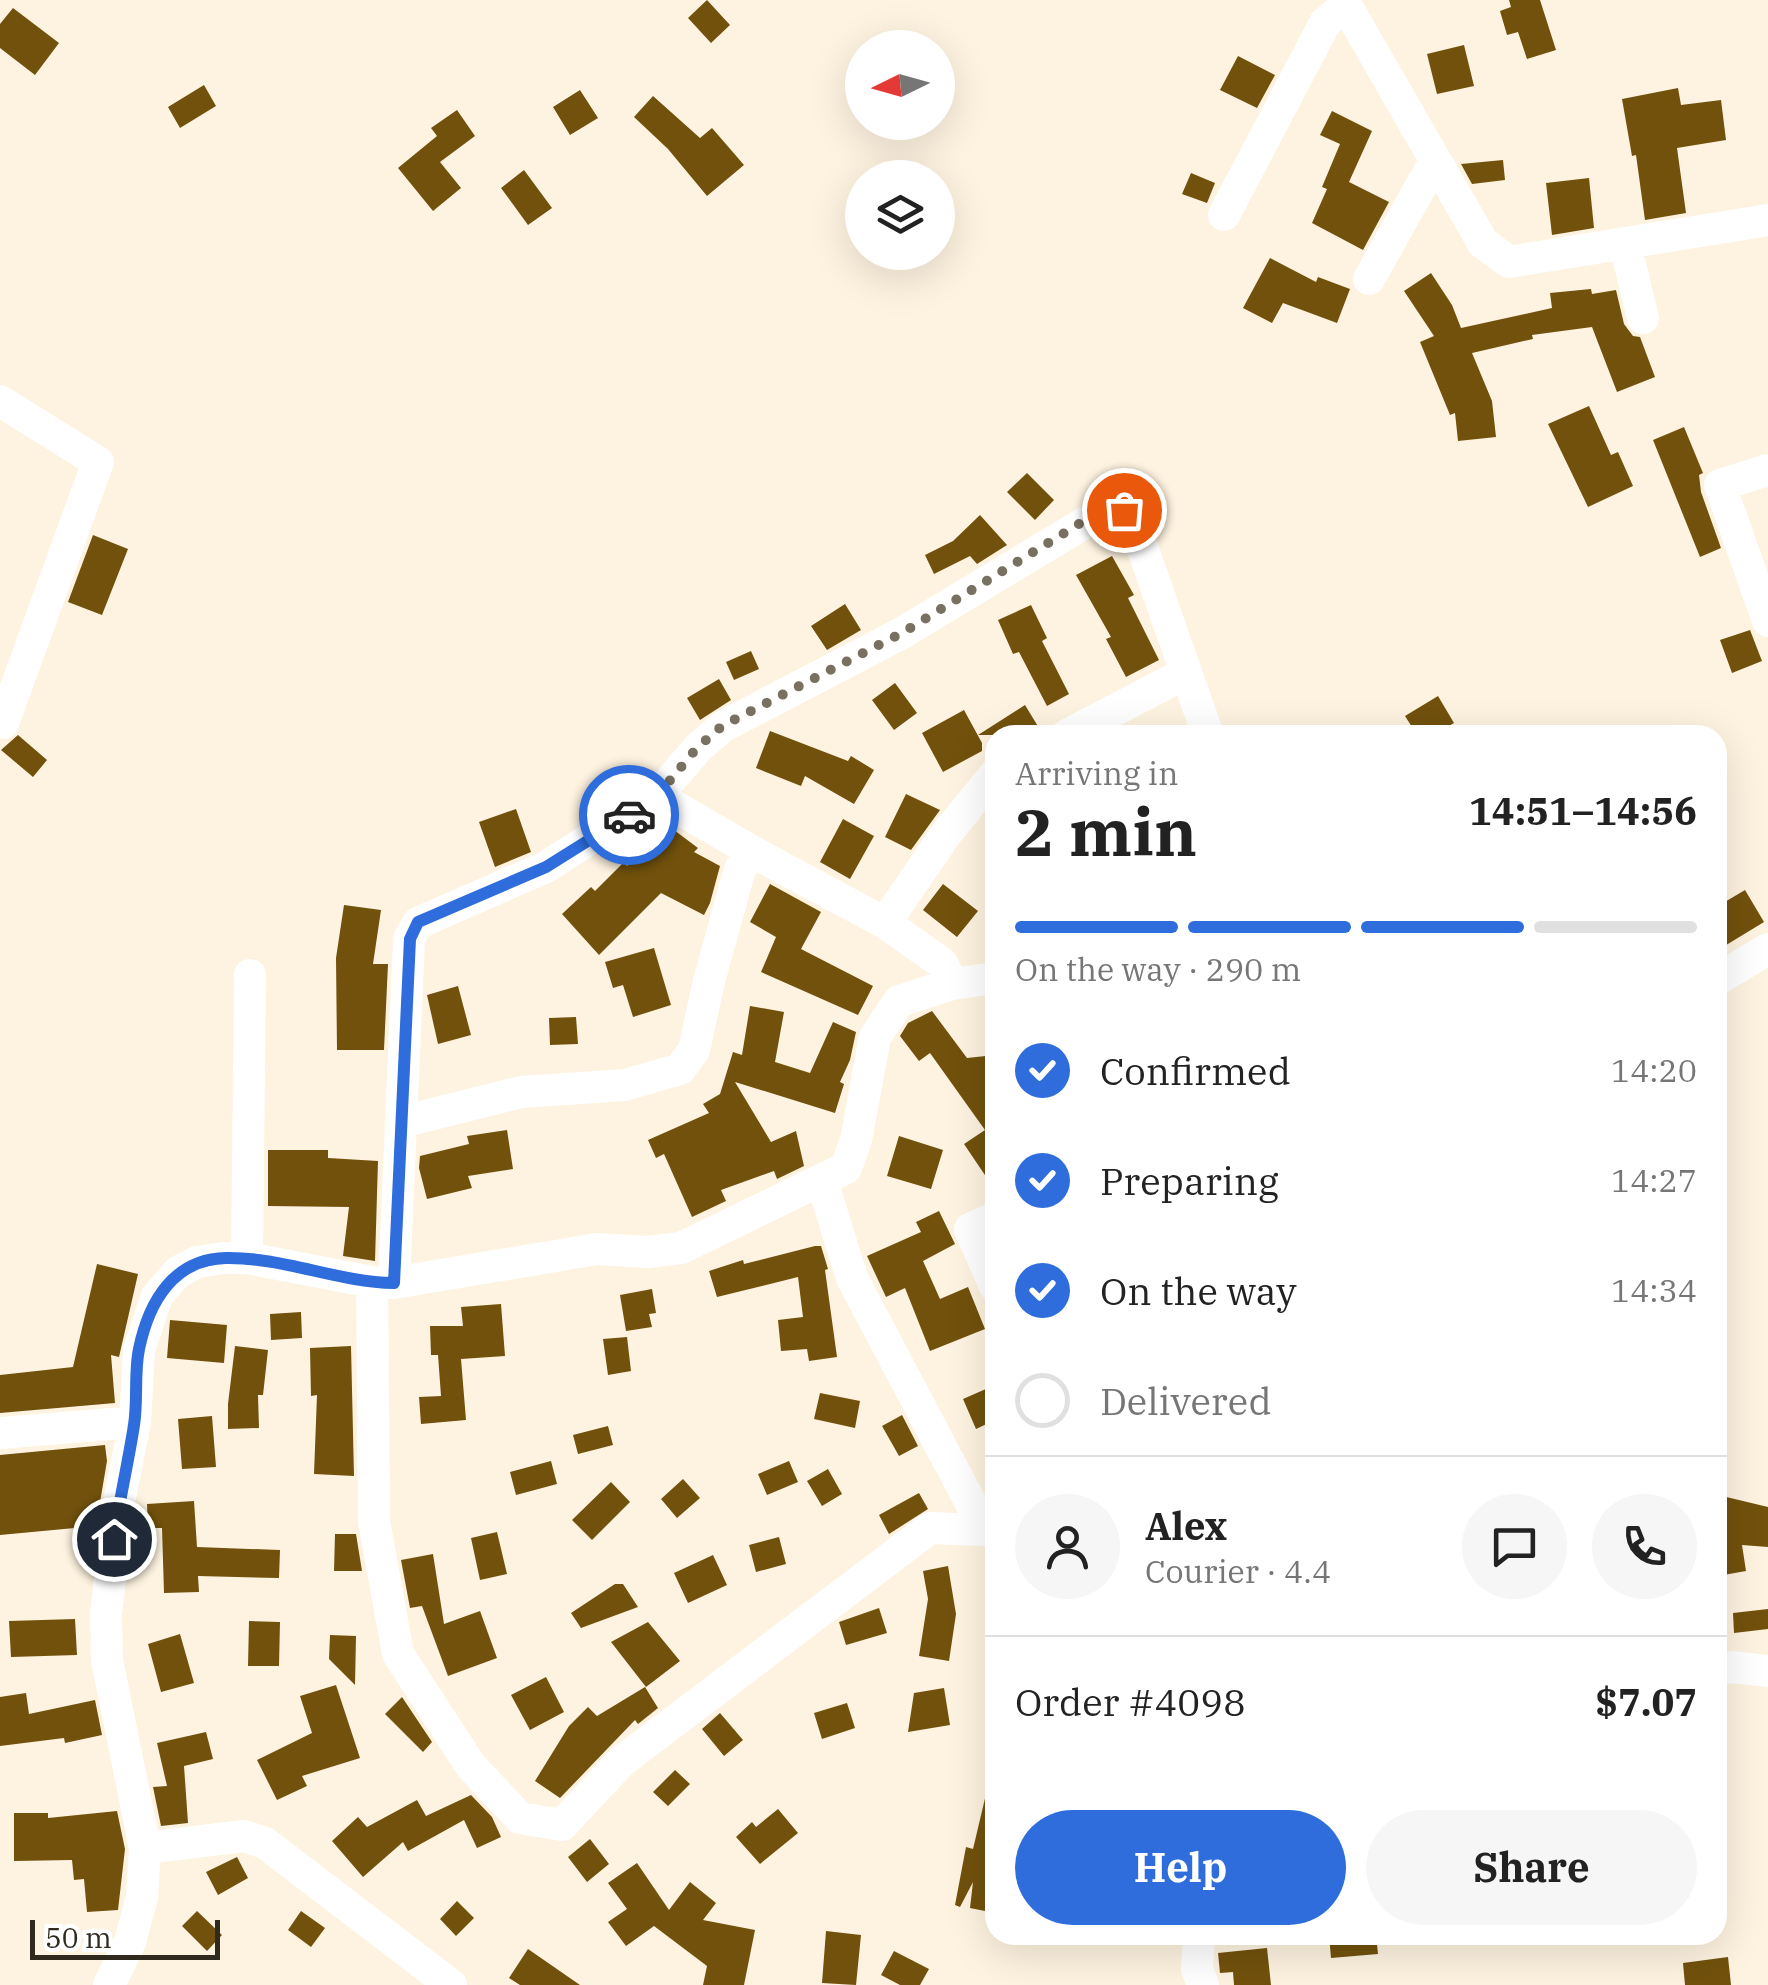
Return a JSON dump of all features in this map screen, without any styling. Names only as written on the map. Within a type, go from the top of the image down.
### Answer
[{"type":"street","points":[[1224,214],[1325,22],[1344,2],[1482,243],[1510,262],[1768,220]]},
{"type":"street","points":[[1369,279],[1436,161]]},
{"type":"street","points":[[1625,244],[1643,318]]},
{"type":"street","points":[[0,401],[98,462],[3,723]]},
{"type":"street","points":[[1768,470],[1720,485],[1768,620]]},
{"type":"street","points":[[985,1532],[930,1528],[622,1762],[562,1825],[520,1818],[471,1766],[398,1654],[374,1521],[383,1283],[401,1122],[410,939],[418,922],[546,867],[657,796],[696,749],[722,726],[902,633],[1111,507],[1124,510],[1132,521],[1204,725]]},
{"type":"street","points":[[1086,725],[1186,673]]},
{"type":"street","points":[[885,923],[946,834],[985,786]]},
{"type":"street","points":[[657,796],[885,923],[942,963],[952,984]]},
{"type":"street","points":[[401,1122],[521,1092],[625,1085],[680,1069],[694,1050],[740,869],[753,852]]},
{"type":"street","points":[[1727,974],[1768,949]]},
{"type":"street","points":[[246,1258],[250,974]]},
{"type":"street","points":[[109,1985],[130,1942],[142,1898],[145,1848],[107,1660],[106,1614],[119,1502],[135,1422],[139,1350],[156,1296],[178,1272],[197,1262],[246,1258],[383,1283],[597,1249],[648,1252],[681,1248],[846,1168],[856,1140],[875,1037],[899,1001],[952,984],[985,979]]},
{"type":"street","points":[[822,1181],[852,1278],[985,1523]]},
{"type":"street","points":[[985,1222],[970,1229],[985,1263]]},
{"type":"street","points":[[0,1433],[135,1422]]},
{"type":"street","points":[[1727,1668],[1768,1671]]},
{"type":"street","points":[[145,1848],[244,1836],[265,1842],[451,1985]]},
{"type":"street","points":[[1198,1945],[1197,1970],[1203,1985]]},
{"type":"building","points":[[707,0],[730,25],[711,43],[688,18]]},
{"type":"building","points":[[1509,0],[1540,0],[1556,50],[1527,59],[1518,32],[1507,35],[1500,11],[1511,7]]},
{"type":"building","points":[[13,8],[59,43],[35,75],[0,48],[0,24]]},
{"type":"building","points":[[1464,45],[1474,86],[1437,94],[1427,54]]},
{"type":"building","points":[[1238,56],[1275,75],[1257,108],[1220,90]]},
{"type":"building","points":[[204,85],[216,106],[180,128],[168,107]]},
{"type":"building","points":[[1678,88],[1681,105],[1721,100],[1726,140],[1677,148],[1686,213],[1645,220],[1636,155],[1632,156],[1622,99]]},
{"type":"building","points":[[580,90],[598,118],[570,135],[553,107]]},
{"type":"building","points":[[653,96],[700,138],[712,128],[744,165],[707,196],[668,149],[634,117]]},
{"type":"building","points":[[457,110],[475,136],[440,162],[461,188],[433,211],[398,168],[437,136],[431,128]]},
{"type":"building","points":[[1332,111],[1372,131],[1349,182],[1389,202],[1363,250],[1312,223],[1340,144],[1320,135]]},
{"type":"building","points":[[1503,160],[1505,180],[1472,184],[1461,164]]},
{"type":"building","points":[[524,170],[552,208],[528,225],[501,188]]},
{"type":"building","points":[[1191,173],[1215,183],[1207,203],[1182,194]]},
{"type":"building","points":[[1589,178],[1594,228],[1552,235],[1546,183]]},
{"type":"building","points":[[1270,258],[1316,282],[1318,277],[1350,289],[1337,323],[1283,303],[1272,323],[1243,308]]},
{"type":"building","points":[[1431,273],[1452,305],[1461,328],[1552,308],[1550,293],[1616,290],[1624,324],[1633,336],[1640,337],[1655,377],[1617,392],[1592,327],[1532,335],[1533,339],[1472,353],[1492,401],[1496,437],[1458,441],[1455,413],[1450,415],[1420,342],[1434,336],[1404,291]]},
{"type":"building","points":[[1589,406],[1611,455],[1618,452],[1633,486],[1588,507],[1548,424]]},
{"type":"building","points":[[1684,427],[1703,473],[1699,475],[1701,492],[1721,548],[1700,557],[1653,440]]},
{"type":"building","points":[[1027,473],[1054,500],[1035,520],[1007,492]]},
{"type":"building","points":[[980,515],[1007,545],[977,564],[970,556],[934,574],[925,555],[953,541]]},
{"type":"building","points":[[93,535],[128,549],[102,615],[68,602]]},
{"type":"building","points":[[1112,556],[1134,595],[1128,598],[1159,660],[1126,677],[1106,639],[1111,637],[1076,575]]},
{"type":"building","points":[[845,604],[861,630],[827,650],[811,626]]},
{"type":"building","points":[[1031,605],[1047,638],[1042,641],[1069,694],[1047,706],[1019,652],[1013,654],[998,620]]},
{"type":"building","points":[[1750,630],[1762,661],[1732,673],[1720,640]]},
{"type":"building","points":[[751,651],[759,669],[734,680],[726,662]]},
{"type":"building","points":[[719,679],[731,700],[700,720],[687,698]]},
{"type":"building","points":[[895,683],[917,713],[894,730],[872,700]]},
{"type":"building","points":[[1438,696],[1454,723],[1411,725],[1405,716]]},
{"type":"building","points":[[1025,705],[1037,725],[994,725]]},
{"type":"building","points":[[964,710],[982,743],[982,751],[943,772],[922,733]]},
{"type":"building","points":[[770,731],[848,761],[851,756],[874,770],[854,804],[805,776],[801,786],[756,768]]},
{"type":"building","points":[[18,735],[47,760],[33,777],[1,750]]},
{"type":"building","points":[[906,794],[940,810],[911,850],[885,837]]},
{"type":"building","points":[[516,809],[531,852],[495,867],[479,822]]},
{"type":"building","points":[[843,819],[874,836],[850,879],[820,862]]},
{"type":"building","points":[[666,824],[698,848],[694,852],[720,866],[704,915],[661,893],[599,955],[562,914],[591,887],[595,891],[624,862],[627,866]]},
{"type":"building","points":[[770,884],[821,912],[801,949],[873,986],[858,1015],[761,972],[776,937],[750,922]]},
{"type":"building","points":[[943,884],[978,911],[957,937],[923,910]]},
{"type":"building","points":[[1745,890],[1764,922],[1727,945],[1727,901]]},
{"type":"building","points":[[344,905],[381,910],[373,964],[388,964],[384,1050],[337,1050],[336,958]]},
{"type":"building","points":[[654,948],[671,1005],[633,1017],[623,985],[613,988],[605,962]]},
{"type":"building","points":[[458,986],[471,1035],[438,1044],[427,995]]},
{"type":"building","points":[[750,1006],[784,1012],[775,1062],[810,1073],[833,1022],[856,1032],[840,1082],[844,1084],[835,1113],[735,1082],[771,1142],[796,1131],[804,1166],[777,1179],[774,1171],[721,1190],[726,1201],[692,1217],[664,1154],[656,1158],[648,1140],[709,1113],[703,1104],[720,1094],[733,1052],[742,1055]]},
{"type":"building","points":[[932,1011],[967,1058],[985,1056],[985,1130],[930,1053],[919,1061],[900,1036],[908,1023]]},
{"type":"building","points":[[576,1017],[578,1044],[550,1045],[549,1018]]},
{"type":"building","points":[[507,1130],[513,1169],[468,1176],[472,1188],[427,1199],[420,1156],[469,1144],[467,1136]]},
{"type":"building","points":[[985,1130],[985,1175],[964,1144]]},
{"type":"building","points":[[899,1136],[943,1150],[931,1189],[887,1176]]},
{"type":"building","points":[[268,1150],[328,1150],[328,1158],[378,1161],[375,1261],[343,1256],[349,1207],[268,1206]]},
{"type":"building","points":[[939,1211],[955,1244],[923,1261],[940,1299],[968,1287],[985,1329],[930,1351],[905,1288],[886,1297],[867,1256],[921,1232],[916,1222]]},
{"type":"building","points":[[821,1246],[828,1269],[825,1270],[837,1357],[809,1361],[807,1349],[781,1351],[778,1320],[803,1317],[798,1277],[717,1297],[709,1271]]},
{"type":"building","points":[[97,1264],[138,1274],[119,1357],[111,1355],[115,1403],[0,1413],[0,1375],[73,1367]]},
{"type":"building","points":[[652,1289],[656,1313],[649,1314],[652,1327],[626,1331],[620,1295]]},
{"type":"building","points":[[501,1304],[505,1356],[461,1359],[466,1420],[421,1424],[419,1397],[441,1396],[438,1355],[431,1355],[430,1326],[463,1326],[461,1307]]},
{"type":"building","points":[[301,1312],[302,1338],[271,1340],[270,1314]]},
{"type":"building","points":[[170,1320],[227,1325],[224,1363],[167,1358]]},
{"type":"building","points":[[627,1337],[631,1371],[608,1375],[603,1339]]},
{"type":"building","points":[[235,1346],[268,1350],[263,1395],[258,1395],[259,1428],[228,1429]]},
{"type":"building","points":[[351,1346],[354,1476],[314,1474],[317,1395],[311,1396],[310,1348]]},
{"type":"building","points":[[985,1389],[985,1425],[976,1429],[963,1399]]},
{"type":"building","points":[[820,1393],[860,1401],[855,1428],[814,1419]]},
{"type":"building","points":[[902,1415],[918,1446],[899,1456],[882,1426]]},
{"type":"building","points":[[212,1416],[216,1467],[182,1469],[178,1419]]},
{"type":"building","points":[[608,1426],[613,1445],[578,1454],[573,1435]]},
{"type":"building","points":[[105,1445],[107,1461],[96,1526],[0,1535],[0,1455]]},
{"type":"building","points":[[551,1461],[557,1484],[516,1495],[510,1472]]},
{"type":"building","points":[[789,1461],[798,1482],[767,1495],[758,1474]]},
{"type":"building","points":[[828,1469],[842,1494],[822,1506],[807,1481]]},
{"type":"building","points":[[683,1479],[700,1498],[677,1518],[661,1499]]},
{"type":"building","points":[[611,1482],[630,1502],[592,1540],[572,1520]]},
{"type":"building","points":[[919,1493],[928,1509],[889,1534],[879,1515]]},
{"type":"building","points":[[1727,1497],[1768,1507],[1768,1547],[1742,1545],[1746,1571],[1727,1574]]},
{"type":"building","points":[[194,1501],[197,1547],[280,1550],[279,1578],[198,1576],[199,1592],[164,1593],[162,1528],[148,1528],[147,1504]]},
{"type":"building","points":[[497,1532],[507,1574],[480,1580],[471,1538]]},
{"type":"building","points":[[335,1534],[356,1534],[362,1571],[334,1571]]},
{"type":"building","points":[[779,1537],[786,1564],[756,1572],[749,1545]]},
{"type":"building","points":[[433,1554],[444,1624],[480,1611],[497,1658],[448,1676],[422,1606],[410,1608],[401,1560]]},
{"type":"building","points":[[713,1555],[727,1585],[688,1603],[674,1573]]},
{"type":"building","points":[[948,1566],[956,1614],[949,1661],[919,1656],[928,1599],[923,1571]]},
{"type":"building","points":[[615,1584],[623,1584],[638,1607],[581,1628],[571,1613]]},
{"type":"building","points":[[879,1608],[887,1633],[846,1645],[839,1622]]},
{"type":"building","points":[[1768,1609],[1768,1629],[1734,1633],[1733,1613]]},
{"type":"building","points":[[75,1619],[77,1655],[11,1657],[9,1621]]},
{"type":"building","points":[[249,1621],[280,1622],[279,1666],[248,1666]]},
{"type":"building","points":[[648,1622],[680,1661],[646,1687],[611,1642]]},
{"type":"building","points":[[180,1634],[194,1683],[161,1692],[148,1644]]},
{"type":"building","points":[[330,1635],[356,1636],[355,1685],[329,1659]]},
{"type":"building","points":[[546,1677],[564,1712],[530,1730],[511,1695]]},
{"type":"building","points":[[336,1685],[360,1758],[302,1776],[307,1786],[277,1800],[257,1760],[312,1733],[300,1696]]},
{"type":"building","points":[[645,1687],[658,1708],[638,1724],[635,1720],[560,1798],[535,1781],[569,1726],[588,1707],[597,1716]]},
{"type":"building","points":[[944,1688],[950,1725],[908,1732],[914,1693]]},
{"type":"building","points":[[26,1693],[29,1714],[95,1700],[102,1735],[65,1743],[64,1738],[0,1746],[0,1697]]},
{"type":"building","points":[[402,1697],[432,1742],[423,1752],[385,1714]]},
{"type":"building","points":[[847,1703],[855,1728],[822,1739],[814,1713]]},
{"type":"building","points":[[720,1713],[743,1740],[724,1756],[702,1729]]},
{"type":"building","points":[[206,1732],[213,1759],[184,1766],[188,1823],[161,1826],[153,1787],[167,1786],[157,1743]]},
{"type":"building","points":[[675,1770],[690,1784],[668,1806],[653,1792]]},
{"type":"building","points":[[471,1795],[492,1817],[501,1837],[477,1848],[464,1820],[408,1851],[403,1842],[363,1877],[332,1841],[358,1817],[367,1827],[417,1800],[426,1816]]},
{"type":"building","points":[[985,1798],[985,1911],[970,1908],[973,1882],[960,1907],[955,1905],[966,1847],[973,1849]]},
{"type":"building","points":[[778,1809],[798,1833],[760,1864],[736,1837],[752,1822],[756,1827]]},
{"type":"building","points":[[117,1811],[125,1849],[118,1910],[87,1912],[84,1879],[74,1880],[72,1860],[14,1861],[14,1813],[48,1813],[48,1818]]},
{"type":"building","points":[[590,1839],[609,1864],[587,1882],[568,1857]]},
{"type":"building","points":[[237,1857],[248,1878],[218,1895],[206,1872]]},
{"type":"building","points":[[637,1863],[669,1910],[690,1882],[716,1903],[703,1920],[755,1930],[744,1985],[703,1985],[707,1966],[654,1926],[626,1946],[608,1922],[627,1909],[608,1883]]},
{"type":"building","points":[[457,1901],[474,1918],[456,1936],[440,1919]]},
{"type":"building","points":[[197,1911],[222,1935],[207,1951],[182,1926]]},
{"type":"building","points":[[301,1911],[325,1928],[311,1947],[288,1930]]},
{"type":"building","points":[[826,1931],[861,1935],[856,1985],[822,1983]]},
{"type":"building","points":[[1330,1945],[1377,1945],[1378,1954],[1331,1958]]},
{"type":"building","points":[[1267,1948],[1271,1985],[1234,1985],[1233,1972],[1220,1973],[1218,1953]]},
{"type":"building","points":[[528,1949],[580,1985],[520,1985],[509,1978]]},
{"type":"building","points":[[894,1951],[929,1969],[920,1985],[900,1985],[881,1975]]},
{"type":"building","points":[[1728,1957],[1731,1985],[1685,1985],[1683,1963]]},
{"type":"way so far","points":[[629,815],[657,796],[696,749],[722,726],[902,633],[1100,511],[1111,507],[1124,510]]},
{"type":"route","points":[[114,1539],[135,1422],[139,1350],[156,1296],[178,1272],[197,1262],[246,1258],[394,1283],[410,939],[418,922],[546,867],[629,815]]}]
